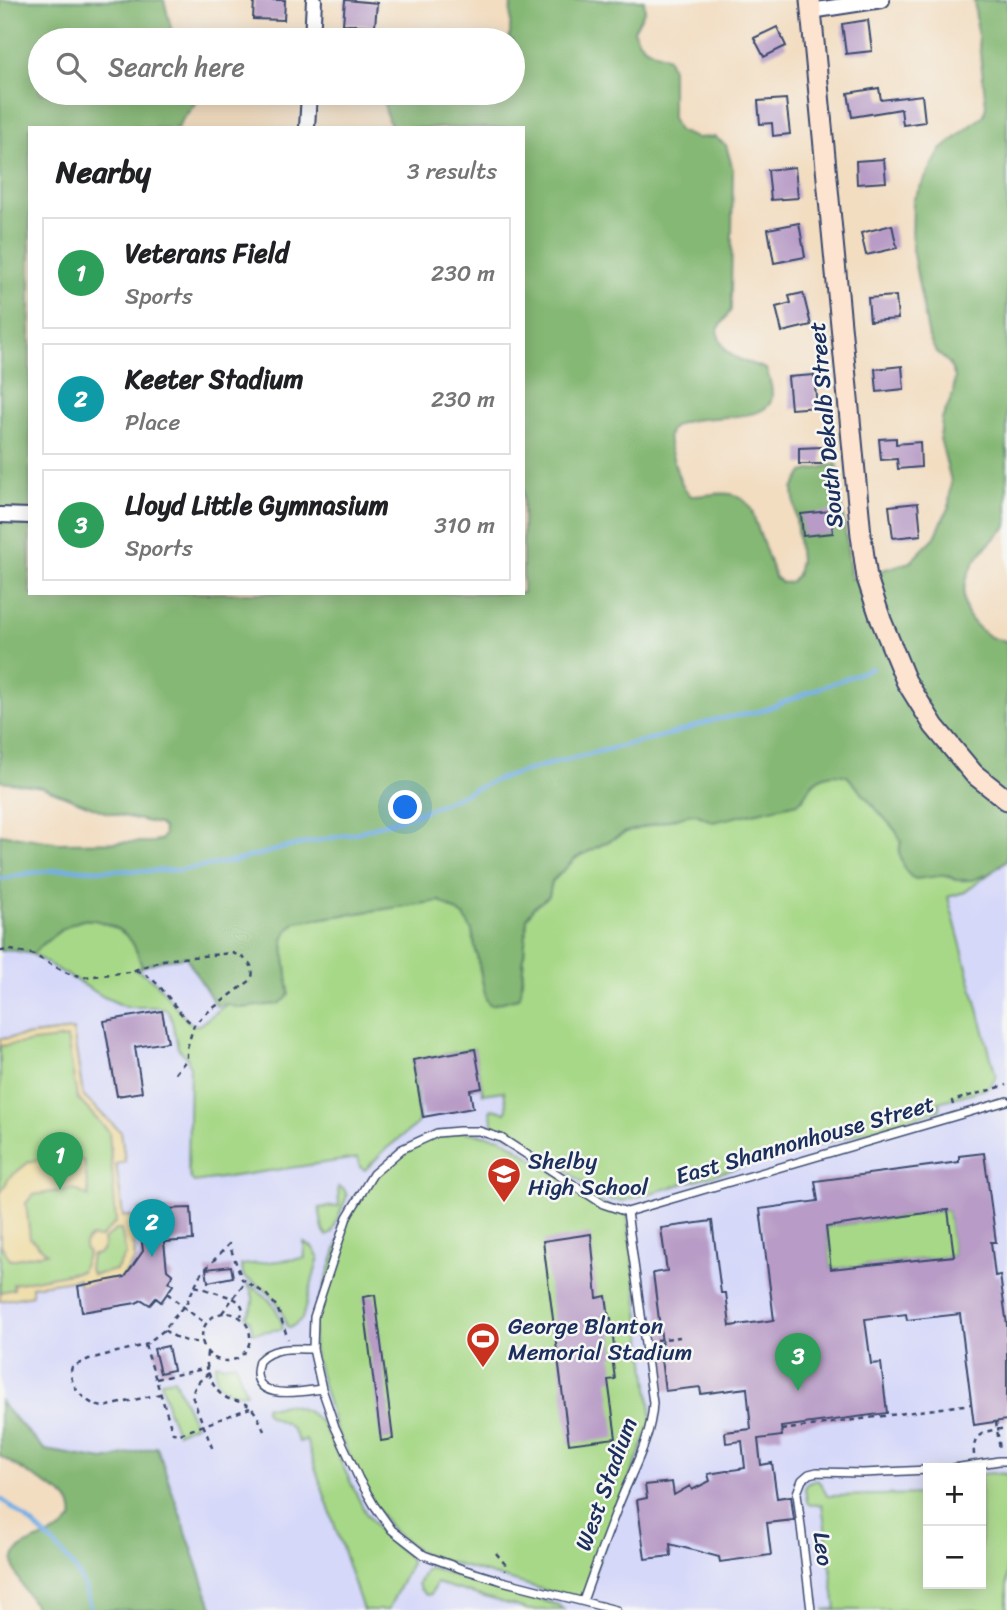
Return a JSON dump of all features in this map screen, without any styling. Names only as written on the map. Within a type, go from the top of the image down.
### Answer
[{"type":"main road","name":"South Dekalb Street","points":[[810,6],[867,578],[906,681],[927,715],[974,774],[1007,800]]},
{"type":"street","points":[[313,28],[314,0]]},
{"type":"street","points":[[810,6],[882,0]]},
{"type":"street","points":[[307,126],[308,105]]},
{"type":"street","points":[[0,514],[28,516]]},
{"type":"lane","name":"East Shannonhouse Street","points":[[627,1212],[1007,1101]]},
{"type":"lane","points":[[616,1610],[502,1581],[424,1555],[392,1530],[359,1479],[335,1427],[322,1389],[313,1349],[314,1317],[347,1217],[373,1174],[402,1149],[437,1133],[479,1131],[501,1138],[603,1204],[627,1212]]},
{"type":"lane","name":"West Stadium","points":[[583,1601],[617,1507],[647,1440],[652,1420],[653,1402],[627,1212]]},
{"type":"lane","points":[[313,1349],[269,1352],[259,1361],[257,1375],[260,1382],[274,1393],[322,1389]]},
{"type":"lane","points":[[986,1463],[1004,1461]]},
{"type":"lane","name":"Leo","points":[[811,1610],[797,1493],[802,1480],[817,1472],[923,1470]]},
{"type":"path","points":[[0,951],[32,954],[67,973],[85,977],[134,970],[163,960],[232,953],[243,956],[254,973],[251,980],[194,1025],[187,1048],[187,1059],[173,1076]]},
{"type":"path","points":[[134,970],[145,973],[153,980],[182,1016],[194,1025]]},
{"type":"path","points":[[160,1394],[104,1408],[98,1407],[83,1397],[70,1372],[76,1364],[145,1345],[153,1340],[183,1307],[200,1275],[229,1244],[245,1282],[273,1300],[280,1312],[291,1349]]},
{"type":"path","points":[[222,1313],[245,1282]]},
{"type":"path","points":[[195,1286],[233,1298],[243,1305],[240,1317]]},
{"type":"path","points":[[167,1293],[186,1312],[206,1324]]},
{"type":"path","points":[[228,1312],[240,1317],[248,1326],[250,1342],[242,1355],[235,1359],[220,1360],[213,1357],[203,1342],[206,1324],[222,1313],[228,1312]]},
{"type":"path","points":[[164,1330],[177,1339],[191,1343],[203,1342]]},
{"type":"path","points":[[644,1342],[680,1337]]},
{"type":"path","points":[[145,1345],[173,1433],[180,1434],[250,1408]]},
{"type":"path","points":[[208,1352],[209,1370],[216,1388],[228,1398],[250,1408],[257,1415],[264,1431]]},
{"type":"path","points":[[155,1380],[209,1370]]},
{"type":"path","points":[[209,1370],[194,1387],[192,1396],[213,1450]]},
{"type":"path","points":[[781,1430],[971,1404]]},
{"type":"path","points":[[996,1422],[1004,1461]]},
{"type":"path","points":[[975,1463],[975,1438],[1007,1428]]},
{"type":"path","points":[[496,1553],[505,1564],[502,1581]]},
{"type":"shaded area","name":"Shelby High School","points":[[1007,824],[1007,1610],[213,1610],[157,1447],[104,1460],[44,1450],[0,1401],[0,951],[163,960],[186,957],[216,1006]]},
{"type":"green space","points":[[0,0],[164,0],[171,28],[28,28],[28,105],[194,105],[179,126],[28,126],[28,595],[525,595],[525,126],[392,126],[385,105],[525,105],[525,28],[510,28],[511,0],[644,0],[645,10],[634,30],[642,45],[668,58],[672,69],[672,118],[678,131],[696,138],[715,137],[726,145],[733,170],[731,310],[717,331],[720,341],[735,357],[766,369],[772,393],[771,401],[764,409],[753,414],[677,424],[670,431],[668,439],[678,476],[691,496],[732,494],[745,502],[751,509],[775,577],[782,583],[790,582],[797,575],[800,560],[793,489],[803,472],[837,464],[851,579],[910,562],[935,537],[949,506],[951,481],[940,438],[942,419],[953,394],[955,377],[949,363],[936,352],[929,338],[912,249],[913,200],[941,150],[984,115],[986,105],[974,0],[1007,0],[1007,526],[975,562],[964,589],[965,607],[969,616],[992,638],[1007,641],[1007,860],[989,874],[972,880],[956,880],[947,875],[916,879],[911,877],[905,870],[899,853],[901,841],[896,831],[847,776],[836,774],[816,780],[798,803],[713,822],[696,814],[687,815],[626,832],[576,858],[552,881],[549,896],[533,908],[527,918],[521,992],[518,998],[491,1005],[488,1003],[472,931],[464,916],[440,901],[296,922],[283,940],[289,993],[286,999],[278,1004],[239,1008],[227,1004],[216,1006],[186,957],[163,960],[142,967],[128,937],[113,927],[94,920],[83,920],[69,926],[32,954],[0,951],[0,834],[58,843],[153,842],[161,840],[164,834],[163,828],[158,824],[105,812],[42,787],[0,781]]},
{"type":"green space","points":[[837,773],[847,775],[896,831],[901,841],[900,847],[937,876],[972,880],[989,874],[965,892],[948,897],[996,1076],[994,1080],[985,1089],[939,1102],[940,1110],[623,1201],[601,1195],[530,1146],[494,1128],[490,1111],[492,1109],[505,1112],[507,1109],[504,1091],[483,1094],[474,1049],[413,1060],[419,1120],[365,1170],[360,1167],[358,1158],[194,1182],[188,1169],[190,1067],[187,1057],[178,1048],[167,1010],[159,1007],[126,1007],[32,954],[76,922],[94,920],[107,924],[128,937],[133,944],[142,967],[135,970],[158,985],[188,1021],[199,1025],[227,1004],[240,1008],[278,1004],[289,993],[283,940],[296,922],[440,901],[464,916],[472,931],[486,999],[491,1005],[518,998],[521,992],[527,918],[533,908],[549,896],[552,882],[576,858],[626,832],[687,815],[696,813],[709,820],[803,799],[816,781]]},
{"type":"green space","points":[[73,1030],[83,1096],[121,1132],[125,1162],[116,1164],[123,1217],[132,1216],[135,1259],[120,1281],[80,1288],[78,1279],[32,1286],[32,1295],[0,1301],[0,1039]]},
{"type":"green space","name":"George Blanton Memorial Stadium","points":[[459,1131],[501,1138],[603,1204],[627,1212],[652,1420],[583,1601],[424,1555],[392,1530],[374,1505],[335,1427],[313,1349],[314,1317],[347,1217],[373,1174],[402,1149],[437,1133]]},
{"type":"green space","points":[[338,1187],[344,1189],[347,1196],[332,1233],[327,1236],[323,1230],[319,1208],[339,1206]]},
{"type":"green space","points":[[948,1210],[954,1256],[831,1269],[826,1227]]},
{"type":"green space","points":[[304,1243],[312,1247],[319,1257],[302,1319],[290,1328],[272,1296],[244,1277],[241,1265],[305,1258]]},
{"type":"green space","points":[[246,1283],[270,1302],[283,1329],[253,1333],[246,1316],[253,1304],[253,1296]]},
{"type":"green space","points":[[216,1363],[235,1363],[246,1393],[232,1393],[218,1383]]},
{"type":"green space","points":[[174,1379],[195,1425],[177,1433],[161,1381]]},
{"type":"green space","points":[[0,1401],[45,1450],[104,1460],[157,1447],[213,1610],[37,1610],[22,1586],[13,1561],[21,1548],[63,1528],[72,1520],[72,1509],[63,1495],[0,1456]]},
{"type":"green space","points":[[283,1404],[309,1412],[322,1423],[365,1512],[383,1536],[410,1558],[411,1563],[388,1610],[363,1610],[306,1440],[299,1442],[290,1427],[270,1417],[265,1411],[265,1406]]},
{"type":"green space","points":[[986,1474],[1007,1474],[1007,1610],[824,1610],[836,1609],[822,1504],[810,1505],[807,1502],[805,1488],[808,1483],[817,1480],[827,1496],[923,1494],[923,1589],[986,1589]]},
{"type":"green space","points":[[430,1567],[558,1605],[564,1610],[529,1610],[436,1583],[431,1594],[426,1595],[418,1584],[425,1570]]},
{"type":"sand","points":[[73,1030],[83,1096],[121,1132],[125,1162],[116,1164],[123,1217],[132,1216],[135,1259],[120,1281],[80,1288],[78,1279],[32,1286],[32,1295],[0,1301],[0,1292],[14,1289],[13,1284],[81,1271],[88,1253],[85,1246],[87,1240],[91,1237],[100,1238],[116,1222],[109,1132],[77,1098],[67,1038],[0,1046],[0,1039]],"holes":[[[116,1230],[121,1230],[126,1254],[116,1270],[93,1275],[89,1268],[91,1255],[100,1253],[104,1247],[103,1240]]]},
{"type":"sand","points":[[67,1157],[84,1161],[89,1197],[74,1189],[33,1195],[26,1203],[30,1238],[47,1253],[10,1260],[0,1243],[0,1194],[9,1178],[29,1162]]},
{"type":"building","points":[[254,0],[285,0],[284,20],[253,19]]},
{"type":"building","points":[[345,0],[377,3],[375,26],[343,24]]},
{"type":"building","points":[[868,20],[872,51],[846,54],[842,24]]},
{"type":"building","points":[[777,27],[786,46],[764,57],[754,38]]},
{"type":"building","points":[[879,88],[881,100],[922,95],[925,122],[903,125],[901,109],[852,117],[848,93]]},
{"type":"building","points":[[786,99],[790,134],[773,136],[772,123],[760,124],[758,101]]},
{"type":"building","points":[[884,159],[886,182],[857,184],[856,161]]},
{"type":"building","points":[[795,167],[798,198],[771,200],[768,170]]},
{"type":"building","points":[[799,223],[805,257],[774,263],[768,229]]},
{"type":"building","points":[[892,225],[897,248],[866,255],[861,233]]},
{"type":"building","points":[[803,293],[811,325],[782,332],[776,307],[791,303],[789,296]]},
{"type":"building","points":[[896,296],[898,319],[870,321],[868,298]]},
{"type":"building","points":[[902,366],[904,389],[877,392],[875,369]]},
{"type":"building","points":[[814,375],[817,407],[791,409],[788,377]]},
{"type":"building","points":[[896,438],[896,444],[920,442],[921,467],[898,469],[897,459],[881,460],[879,439]]},
{"type":"building","points":[[822,447],[822,464],[799,464],[799,448]]},
{"type":"building","points":[[918,503],[921,535],[893,538],[889,506]]},
{"type":"building","points":[[830,511],[833,533],[803,536],[801,514]]},
{"type":"building","points":[[162,1011],[168,1042],[135,1047],[142,1092],[117,1096],[104,1021]]},
{"type":"building","points":[[475,1049],[482,1088],[470,1090],[473,1108],[423,1117],[413,1060]]},
{"type":"building","name":"Shelby High School","points":[[984,1153],[996,1242],[991,1242],[995,1276],[1000,1275],[1007,1325],[1007,1420],[974,1425],[960,1314],[907,1320],[906,1314],[865,1319],[871,1364],[881,1363],[887,1413],[781,1427],[782,1436],[758,1439],[761,1465],[772,1463],[777,1498],[791,1496],[794,1520],[767,1523],[771,1555],[720,1562],[719,1557],[670,1544],[671,1556],[645,1559],[637,1500],[647,1498],[645,1485],[672,1482],[674,1495],[690,1486],[692,1490],[710,1481],[708,1474],[745,1468],[742,1441],[726,1443],[725,1432],[751,1429],[747,1388],[701,1394],[700,1387],[665,1391],[653,1273],[667,1271],[661,1228],[712,1221],[721,1293],[726,1293],[730,1326],[774,1320],[760,1209],[818,1201],[815,1181],[959,1162],[959,1156]],"holes":[[[948,1210],[954,1256],[831,1269],[826,1227]]]},
{"type":"building","points":[[161,1205],[162,1209],[191,1208],[193,1240],[164,1242],[167,1270],[173,1275],[168,1282],[173,1285],[161,1302],[156,1298],[150,1305],[142,1300],[82,1312],[78,1286],[125,1277],[143,1251],[138,1209]]},
{"type":"building","points":[[591,1234],[597,1298],[606,1296],[611,1318],[615,1379],[608,1380],[616,1438],[569,1444],[543,1241]]},
{"type":"building","points":[[231,1266],[233,1277],[208,1282],[206,1269]]},
{"type":"building","points":[[375,1295],[393,1439],[381,1441],[363,1297]]},
{"type":"building","points":[[168,1346],[173,1370],[160,1373],[154,1349]]},
{"type":"waterway","points":[[0,879],[67,869],[181,870],[235,861],[356,833],[424,811],[498,779],[675,733],[714,720],[761,711],[872,668]]},
{"type":"waterway","points":[[0,1498],[46,1537],[68,1560],[86,1590],[91,1610]]},
{"type":"place","name":"Veterans Field","points":[[60,1190]]},
{"type":"place","name":"Shelby High School","points":[[504,1204]]},
{"type":"place","name":"Keeter Stadium","points":[[152,1257]]},
{"type":"place","name":"George Blanton Memorial Stadium","points":[[483,1369]]},
{"type":"place","name":"Lloyd Little Gymnasium","points":[[798,1391]]}]
